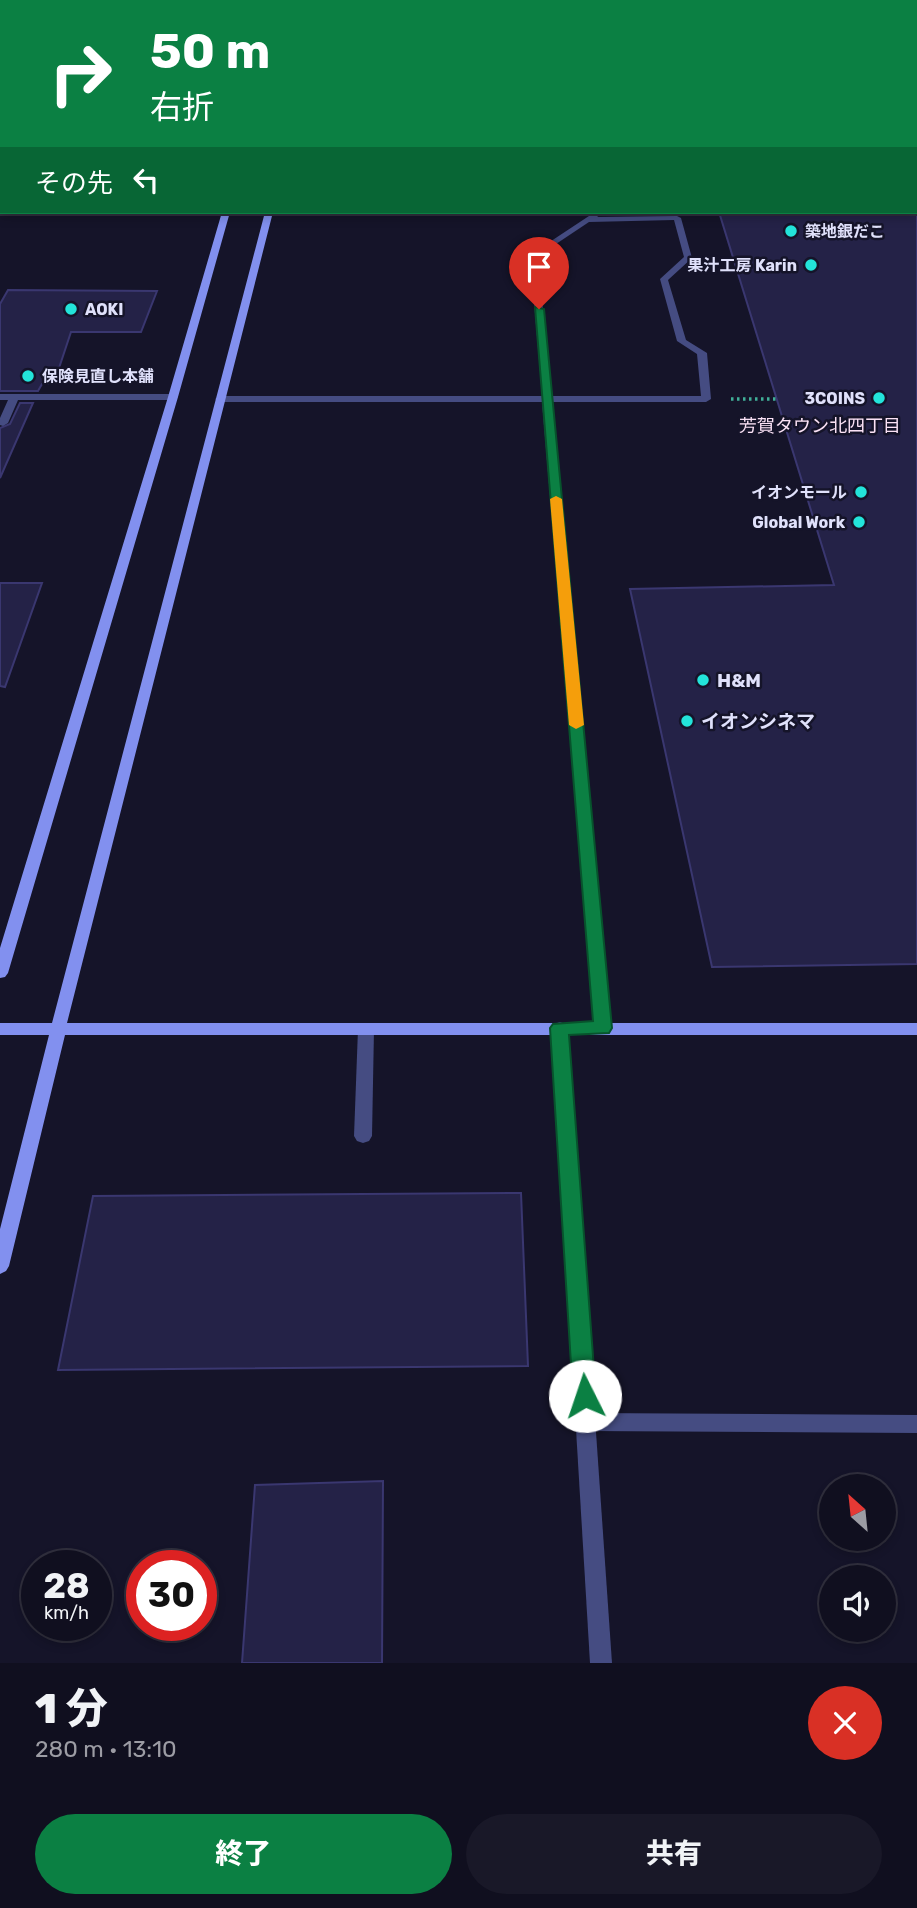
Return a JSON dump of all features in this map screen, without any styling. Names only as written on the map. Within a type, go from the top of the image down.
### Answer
[{"type":"street","points":[[0,972],[225,214]]},
{"type":"street","points":[[0,1266],[58,1029],[267,214]]},
{"type":"street","points":[[597,214],[534,255],[603,1028]]},
{"type":"street","points":[[220,399],[706,399],[702,353],[682,341],[664,279],[688,258],[677,218],[587,220]]},
{"type":"street","points":[[0,397],[173,397]]},
{"type":"street","points":[[3,423],[14,397]]},
{"type":"street","points":[[559,1028],[601,1663]]},
{"type":"street","points":[[0,1029],[917,1029]]},
{"type":"street","points":[[363,1136],[366,1029]]},
{"type":"street","points":[[586,1422],[917,1424]]},
{"type":"path","points":[[706,399],[776,399]]},
{"type":"building","name":"イオンモール","points":[[720,214],[917,214],[917,964],[712,967],[630,589],[834,585]]},
{"type":"building","points":[[8,290],[157,291],[141,332],[71,332],[54,383],[42,384],[38,391],[0,391],[0,304]]},
{"type":"building","points":[[20,403],[33,403],[0,478],[0,428],[10,424]]},
{"type":"building","points":[[0,583],[42,583],[5,687],[0,686]]},
{"type":"building","points":[[521,1193],[528,1366],[58,1370],[93,1196]]},
{"type":"building","points":[[383,1481],[382,1663],[242,1663],[255,1485]]},
{"type":"slow traffic","points":[[556,499],[576,725]]},
{"type":"place","name":"築地銀だこ","points":[[791,231]]},
{"type":"place","name":"果汁工房 Karin","points":[[811,265]]},
{"type":"place","name":"AOKI","points":[[71,309]]},
{"type":"place","name":"保険見直し本舗","points":[[28,376]]},
{"type":"place","name":"3COINS","points":[[879,398]]},
{"type":"place","name":"イオンモール","points":[[861,492]]},
{"type":"place","name":"Global Work","points":[[859,522]]},
{"type":"place","name":"H&M","points":[[703,680]]},
{"type":"place","name":"イオンシネマ","points":[[687,721]]},
{"type":"district","name":"芳賀タウン北四丁目","points":[[820,426]]},
{"type":"route","points":[[539,309],[603,1028],[559,1028],[585,1396]]}]
